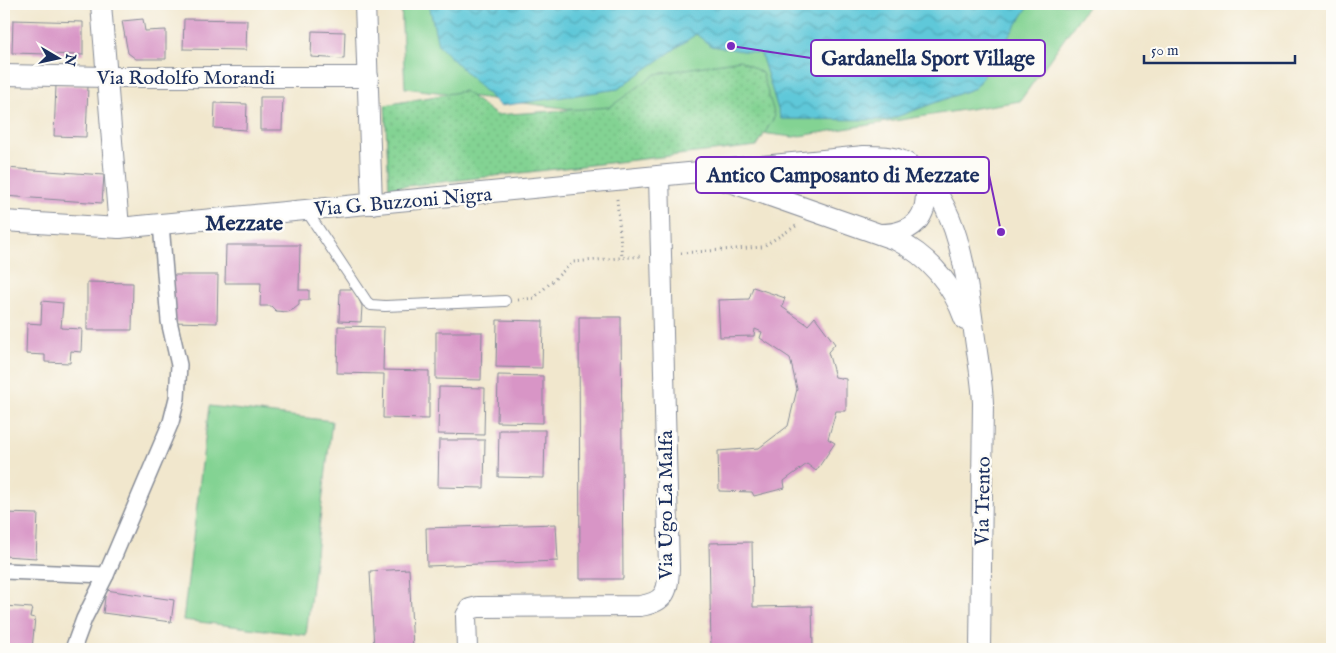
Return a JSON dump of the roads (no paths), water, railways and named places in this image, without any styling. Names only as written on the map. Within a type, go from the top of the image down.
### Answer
[{"type":"street","points":[[101,4],[119,228]]},
{"type":"street","points":[[365,4],[372,204]]},
{"type":"street","name":"Via Rodolfo Morandi","points":[[4,75],[368,77]]},
{"type":"street","name":"Via Trento","points":[[688,173],[880,156],[905,162],[924,178],[933,189],[948,216],[961,252],[983,403],[980,649]]},
{"type":"street","name":"Via G. Buzzoni Nigra","points":[[4,221],[119,228],[688,173]]},
{"type":"street","name":"Via Trento","points":[[688,173],[736,184],[910,247],[935,268],[955,296],[977,354]]},
{"type":"street","name":"Via Ugo La Malfa","points":[[466,649],[466,616],[470,609],[478,607],[640,606],[653,604],[666,590],[669,568],[659,176]]},
{"type":"street","name":"Via Trento","points":[[878,234],[900,232],[921,218],[926,200],[924,178]]},
{"type":"street","points":[[73,649],[84,619],[106,575],[171,422],[177,398],[179,365],[169,321],[161,224]]},
{"type":"street","points":[[4,571],[106,575]]},
{"type":"lane","points":[[306,210],[367,302],[371,305],[505,301]]},
{"type":"water","points":[[429,4],[1030,4],[975,88],[888,120],[781,119],[761,54],[711,46],[696,34],[618,89],[500,106],[438,45]]},
{"type":"place","name":"Gardanella Sport Village","points":[[731,46]]},
{"type":"place","name":"Antico Camposanto di Mezzate","points":[[1001,232]]},
{"type":"district","name":"Mezzate","points":[[244,222]]}]
